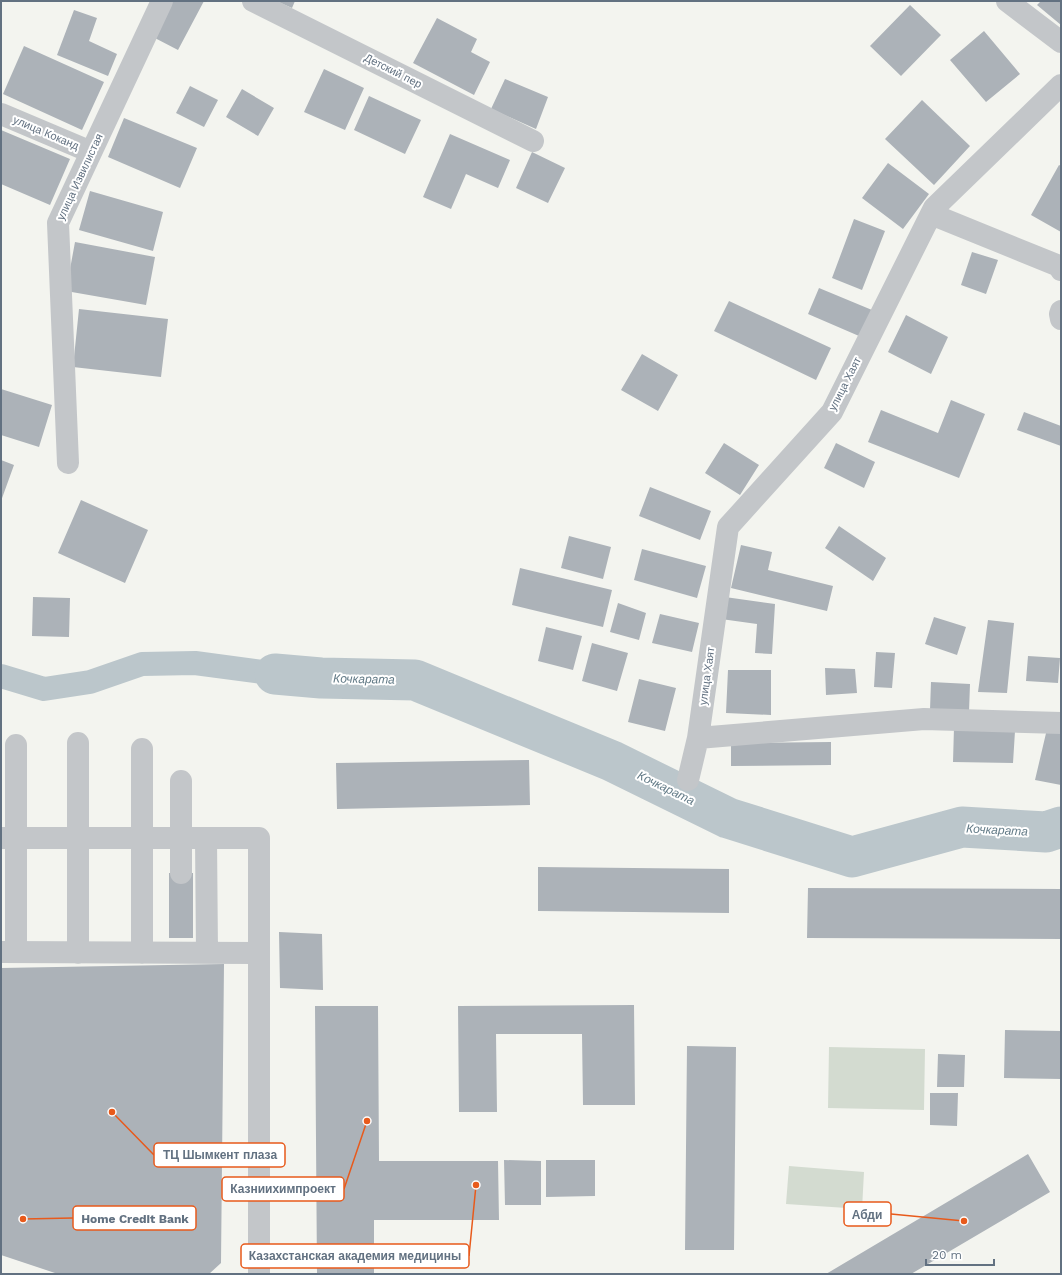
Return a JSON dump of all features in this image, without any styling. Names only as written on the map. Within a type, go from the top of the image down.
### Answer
[{"type":"street","name":"улица Извилистая","points":[[68,463],[58,222],[162,1]]},
{"type":"street","name":"Детский пер","points":[[253,1],[533,142]]},
{"type":"street","points":[[1007,1],[1061,42]]},
{"type":"street","name":"улица Хаят","points":[[688,780],[698,738],[728,527],[832,412],[934,208],[1057,94]]},
{"type":"street","name":"улица Коканд","points":[[1,114],[90,152]]},
{"type":"street","points":[[931,214],[1059,266],[1061,270]]},
{"type":"street","points":[[1061,311],[1061,319]]},
{"type":"street","points":[[698,738],[924,719],[1061,723]]},
{"type":"street","points":[[78,743],[78,952]]},
{"type":"street","points":[[16,745],[9,838],[9,952],[259,953]]},
{"type":"street","points":[[142,749],[142,953]]},
{"type":"street","points":[[181,781],[181,873]]},
{"type":"street","points":[[9,838],[259,838],[259,1274]]},
{"type":"street","points":[[206,838],[206,953]]},
{"type":"shaded area","points":[[829,1047],[925,1049],[924,1110],[828,1108]]},
{"type":"shaded area","points":[[789,1166],[864,1172],[862,1209],[786,1204]]},
{"type":"building","points":[[169,1],[204,1],[178,50],[151,36]]},
{"type":"building","points":[[276,1],[295,1],[292,8]]},
{"type":"building","points":[[1041,1],[1061,1],[1061,25],[1037,5]]},
{"type":"building","points":[[910,5],[941,35],[901,76],[870,46]]},
{"type":"building","points":[[74,10],[97,18],[89,41],[117,54],[108,76],[57,55]]},
{"type":"building","points":[[437,18],[477,39],[471,52],[490,62],[474,95],[413,63]]},
{"type":"building","points":[[984,31],[1020,74],[986,102],[950,60]]},
{"type":"building","points":[[24,46],[104,82],[82,130],[3,94]]},
{"type":"building","points":[[324,69],[364,88],[345,130],[304,112]]},
{"type":"building","points":[[505,79],[548,97],[536,129],[491,109]]},
{"type":"building","points":[[190,86],[218,100],[204,127],[176,113]]},
{"type":"building","points":[[242,89],[274,108],[258,136],[226,117]]},
{"type":"building","points":[[369,96],[421,120],[405,154],[354,130]]},
{"type":"building","points":[[922,100],[970,146],[934,185],[885,139]]},
{"type":"building","points":[[124,118],[197,148],[180,188],[108,157]]},
{"type":"building","points":[[1,130],[70,159],[50,205],[1,184]]},
{"type":"building","points":[[450,134],[510,160],[498,188],[466,174],[451,209],[423,197]]},
{"type":"building","points":[[532,152],[565,168],[548,203],[516,188]]},
{"type":"building","points":[[888,163],[929,194],[903,229],[862,198]]},
{"type":"building","points":[[1059,165],[1061,166],[1061,232],[1031,215]]},
{"type":"building","points":[[90,191],[163,212],[153,251],[79,230]]},
{"type":"building","points":[[854,219],[885,231],[862,290],[832,278]]},
{"type":"building","points":[[75,242],[155,257],[146,305],[66,291]]},
{"type":"building","points":[[972,252],[998,260],[986,294],[961,285]]},
{"type":"building","points":[[819,288],[872,310],[859,336],[808,314]]},
{"type":"building","points":[[729,301],[831,348],[816,380],[714,331]]},
{"type":"building","points":[[79,309],[168,319],[161,377],[73,367]]},
{"type":"building","points":[[906,315],[948,337],[931,374],[888,352]]},
{"type":"building","points":[[642,354],[678,375],[658,411],[621,390]]},
{"type":"building","points":[[1,389],[52,405],[39,447],[1,435]]},
{"type":"building","points":[[951,400],[985,414],[959,478],[868,442],[881,410],[938,433]]},
{"type":"building","points":[[1024,412],[1061,426],[1061,446],[1017,430]]},
{"type":"building","points":[[724,443],[759,465],[740,495],[705,473]]},
{"type":"building","points":[[836,443],[875,462],[864,488],[824,468]]},
{"type":"building","points":[[1,460],[14,465],[1,501]]},
{"type":"building","points":[[650,487],[711,511],[700,540],[639,516]]},
{"type":"building","points":[[81,500],[148,530],[125,583],[58,553]]},
{"type":"building","points":[[839,526],[886,558],[873,581],[825,548]]},
{"type":"building","points":[[569,536],[611,547],[603,579],[561,568]]},
{"type":"building","points":[[741,545],[772,552],[768,570],[833,586],[827,611],[731,588]]},
{"type":"building","points":[[642,549],[706,566],[697,598],[634,580]]},
{"type":"building","points":[[520,568],[612,590],[603,627],[512,605]]},
{"type":"building","points":[[33,597],[70,598],[69,637],[32,636]]},
{"type":"building","points":[[725,597],[775,604],[772,654],[755,653],[757,624],[721,619]]},
{"type":"building","points":[[618,603],[646,613],[639,640],[610,632]]},
{"type":"building","points":[[660,614],[699,623],[692,652],[652,643]]},
{"type":"building","points":[[934,617],[966,627],[957,655],[925,644]]},
{"type":"building","points":[[988,620],[1014,623],[1007,693],[978,692]]},
{"type":"building","points":[[546,627],[582,636],[573,670],[538,661]]},
{"type":"building","points":[[592,643],[628,653],[617,691],[582,681]]},
{"type":"building","points":[[876,652],[895,653],[892,688],[874,687]]},
{"type":"building","points":[[1028,656],[1060,658],[1058,683],[1026,681]]},
{"type":"building","points":[[825,668],[855,669],[857,693],[826,695]]},
{"type":"building","points":[[728,670],[771,670],[771,715],[726,713]]},
{"type":"building","points":[[639,679],[676,688],[665,731],[628,722]]},
{"type":"building","points":[[931,682],[970,684],[969,712],[930,710]]},
{"type":"building","points":[[954,727],[1015,731],[1013,763],[953,762]]},
{"type":"building","points":[[1047,729],[1061,732],[1061,785],[1035,780]]},
{"type":"building","points":[[831,742],[831,765],[731,766],[731,743]]},
{"type":"building","points":[[529,760],[530,805],[337,809],[336,763]]},
{"type":"building","points":[[538,867],[729,869],[729,913],[538,911]]},
{"type":"building","points":[[169,873],[193,873],[193,938],[169,938]]},
{"type":"building","points":[[808,888],[1061,889],[1061,939],[807,938]]},
{"type":"building","points":[[279,932],[322,934],[323,990],[280,988]]},
{"type":"building","points":[[224,964],[221,1263],[209,1274],[58,1274],[1,1255],[1,968]]},
{"type":"building","points":[[634,1005],[635,1105],[583,1105],[582,1034],[496,1034],[497,1112],[459,1112],[458,1006]]},
{"type":"building","points":[[315,1006],[378,1006],[379,1161],[498,1161],[499,1220],[374,1220],[374,1274],[317,1274]]},
{"type":"building","points":[[1005,1030],[1061,1031],[1061,1079],[1004,1078]]},
{"type":"building","points":[[687,1046],[736,1047],[734,1250],[685,1250]]},
{"type":"building","points":[[938,1054],[965,1055],[964,1087],[937,1087]]},
{"type":"building","points":[[930,1093],[958,1093],[957,1126],[930,1125]]},
{"type":"building","points":[[1028,1154],[1050,1192],[911,1274],[826,1274]]},
{"type":"building","points":[[504,1160],[541,1161],[541,1205],[505,1205]]},
{"type":"building","points":[[546,1160],[595,1160],[595,1196],[546,1197]]},
{"type":"waterway","points":[[1,676],[44,689],[90,682],[142,664],[195,663],[277,674]]},
{"type":"waterway","name":"Кочкарата","points":[[275,674],[321,678],[415,680],[612,761],[728,818],[852,857],[962,827],[1046,832],[1061,827]]},
{"type":"place","name":"ТЦ Шымкент плаза","points":[[112,1112]]},
{"type":"place","name":"Казниихимпроект","points":[[367,1121]]},
{"type":"place","name":"Казахстанская академия медицины","points":[[476,1185]]},
{"type":"place","name":"Home Credit Bank","points":[[23,1219]]},
{"type":"place","name":"Абди","points":[[964,1221]]}]
